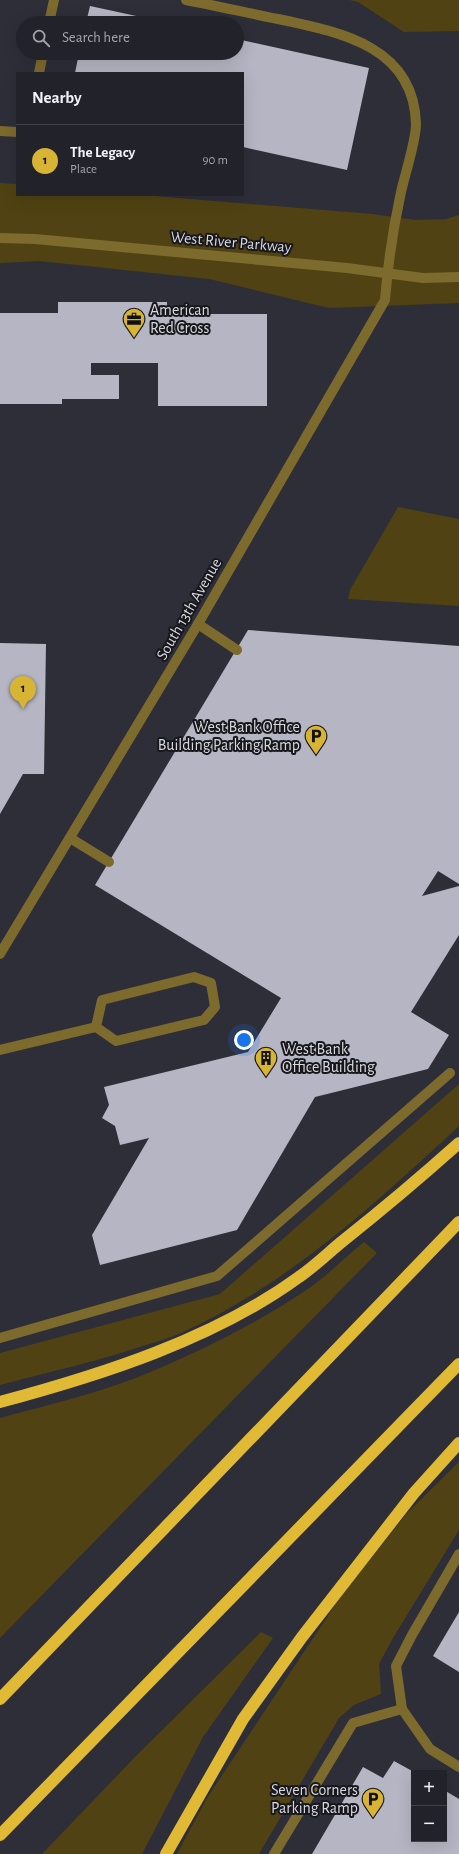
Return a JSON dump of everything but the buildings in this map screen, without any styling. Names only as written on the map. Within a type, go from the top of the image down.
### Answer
[{"type":"highway","points":[[0,1402],[90,1375],[144,1356],[195,1336],[240,1313],[299,1277],[399,1196],[459,1143]]},
{"type":"highway","points":[[0,1698],[459,1222]]},
{"type":"highway","points":[[0,1835],[459,1364]]},
{"type":"highway","points":[[166,1854],[242,1719],[302,1637],[414,1493],[459,1444]]},
{"type":"street","points":[[51,16],[54,0]]},
{"type":"street","name":"South 13th Avenue","points":[[0,954],[198,624],[374,321],[384,300],[390,240],[416,125],[413,99],[402,75],[387,58],[361,42],[330,29],[186,0]]},
{"type":"street","points":[[39,72],[42,60]]},
{"type":"street","points":[[0,131],[16,132]]},
{"type":"street","name":"West River Parkway","points":[[0,238],[58,241],[339,267],[423,278],[459,277]]},
{"type":"street","points":[[198,624],[236,650]]},
{"type":"street","points":[[70,838],[109,862]]},
{"type":"street","points":[[0,1050],[96,1027],[116,1041],[204,1020],[215,1007],[210,983],[194,978],[102,1000],[96,1027]]},
{"type":"street","points":[[0,1338],[216,1276],[450,1073]]},
{"type":"street","points":[[459,1554],[412,1635],[396,1666],[402,1709],[430,1748],[459,1767]]},
{"type":"street","points":[[274,1854],[353,1723],[402,1709]]},
{"type":"shaded area","points":[[349,0],[459,0],[459,31],[404,32],[358,2]]},
{"type":"shaded area","points":[[0,183],[16,184],[16,196],[155,196],[372,214],[416,220],[446,219],[459,215],[459,303],[329,308],[209,279],[39,261],[0,263]]},
{"type":"shaded area","points":[[398,507],[459,519],[459,606],[348,599],[350,590]]},
{"type":"shaded area","points":[[459,1084],[459,1126],[362,1214],[293,1267],[257,1292],[220,1314],[173,1336],[110,1356],[0,1385],[0,1353],[220,1294]]},
{"type":"shaded area","points":[[364,1242],[377,1253],[0,1638],[0,1418],[116,1385],[153,1371],[193,1353],[252,1323],[290,1301],[323,1278]]},
{"type":"shaded area","points":[[459,1462],[459,1530],[393,1638],[379,1664],[381,1694],[354,1705],[339,1718],[259,1854],[177,1854],[207,1798],[341,1596],[408,1512]]},
{"type":"shaded area","points":[[261,1632],[273,1638],[203,1737],[142,1854],[42,1854],[135,1757]]},
{"type":"place","name":"American Red Cross","points":[[134,338]]},
{"type":"place","name":"The Legacy","points":[[23,709]]},
{"type":"place","name":"West Bank Office Building Parking Ramp","points":[[316,756]]},
{"type":"place","name":"West Bank Office Building","points":[[266,1078]]},
{"type":"place","name":"Seven Corners Parking Ramp","points":[[373,1818]]}]
